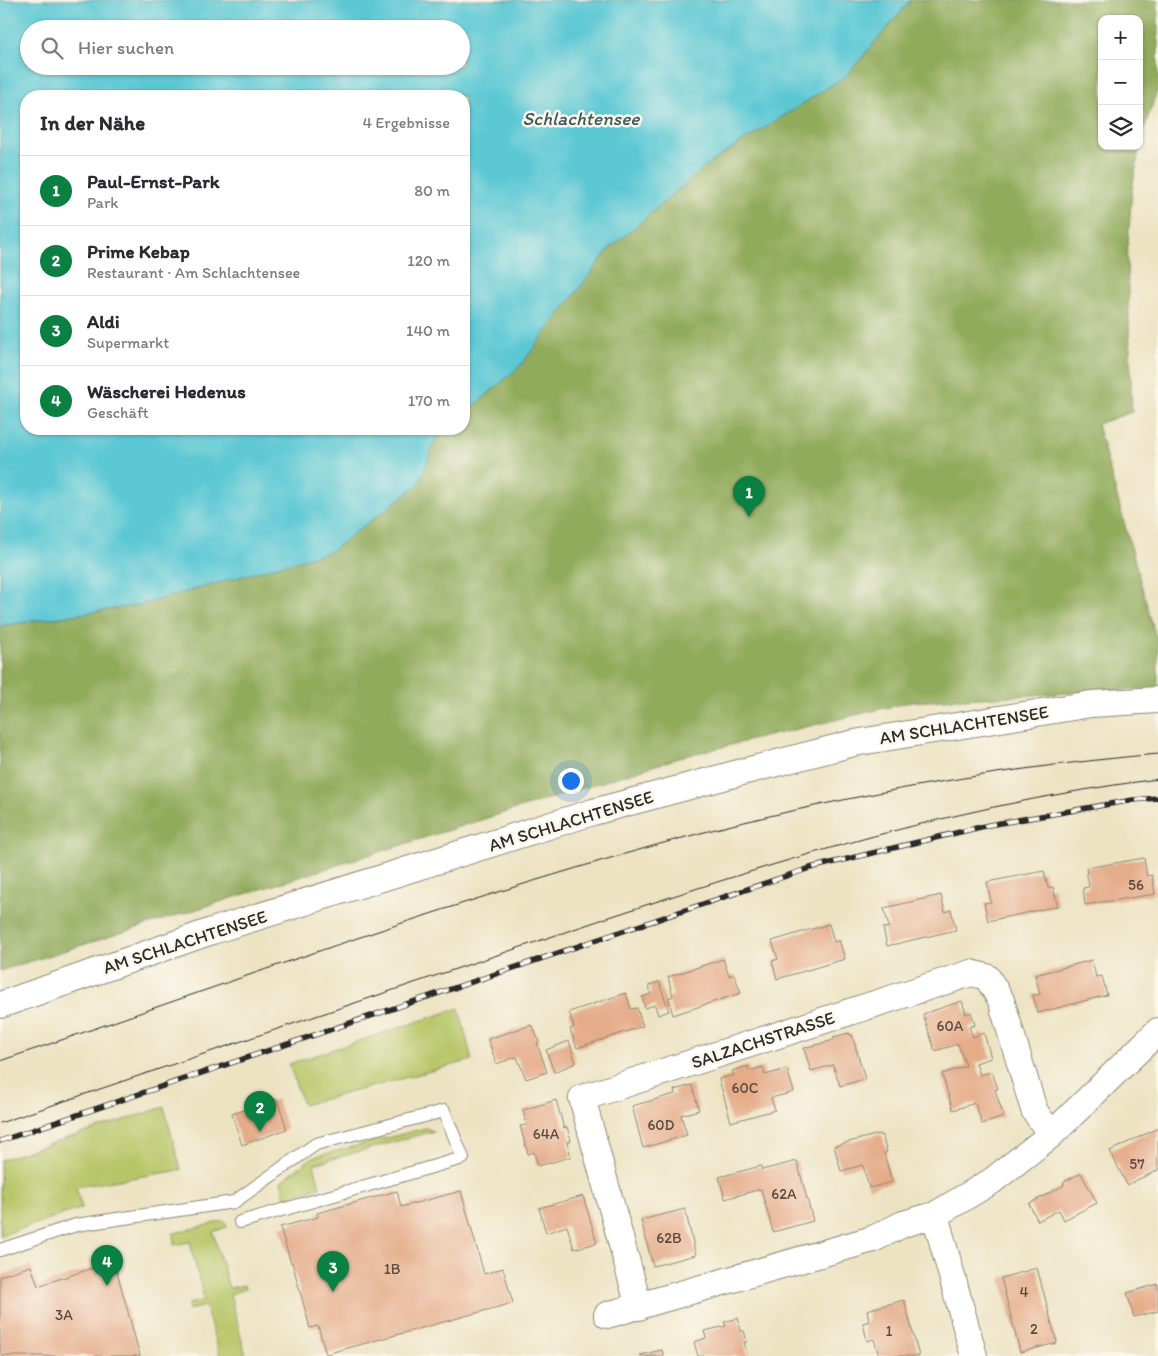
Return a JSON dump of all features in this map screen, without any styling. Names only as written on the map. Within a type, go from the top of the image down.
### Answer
[{"type":"street","name":"AM SCHLACHTENSEE","points":[[0,1005],[212,932],[593,812],[742,772],[854,743],[1091,704],[1158,700]]},
{"type":"street","name":"SALZACHSTRASSE","points":[[640,1306],[582,1098],[970,974],[987,977],[1001,1000],[1034,1110],[1051,1134]]},
{"type":"street","points":[[606,1315],[873,1239],[903,1224],[935,1215],[992,1181],[1051,1134],[1158,1031]]},
{"type":"street","points":[[935,1215],[974,1356]]},
{"type":"lane","points":[[0,1250],[76,1225],[234,1202],[316,1144],[444,1111],[464,1158],[240,1222]]},
{"type":"green space","points":[[911,0],[1158,0],[1158,88],[1143,132],[1143,15],[1098,15],[1098,150],[1139,150],[1132,190],[1127,256],[1132,412],[1097,424],[1158,645],[1158,688],[910,702],[685,756],[0,971],[0,626],[140,605],[331,551],[419,484],[436,438],[440,435],[470,435],[470,410],[520,366],[609,249],[711,162],[846,76]]},
{"type":"green space","points":[[459,1008],[472,1060],[303,1105],[289,1064]]},
{"type":"green space","points":[[164,1107],[181,1170],[76,1187],[82,1208],[0,1236],[0,1160]]},
{"type":"green space","points":[[425,1128],[434,1131],[314,1164],[320,1187],[285,1198],[281,1181],[313,1157]]},
{"type":"green space","points":[[223,1221],[227,1227],[213,1232],[229,1288],[244,1285],[245,1289],[230,1294],[246,1356],[220,1356],[205,1306],[189,1310],[188,1304],[204,1300],[190,1242],[174,1245],[174,1233]]},
{"type":"water","name":"Schlachtensee","points":[[0,0],[911,0],[846,76],[711,162],[609,249],[520,366],[470,410],[470,90],[20,90],[20,435],[440,435],[436,438],[419,484],[331,551],[140,605],[0,626]]},
{"type":"building","points":[[1144,858],[1147,876],[1152,875],[1155,894],[1085,905],[1083,888],[1089,887],[1086,868]]},
{"type":"building","points":[[1044,871],[1048,888],[1053,887],[1058,906],[988,921],[984,903],[991,902],[987,882]]},
{"type":"building","points":[[941,895],[945,912],[951,910],[956,930],[887,946],[883,928],[889,927],[884,908]]},
{"type":"building","points":[[829,924],[834,942],[839,940],[845,959],[777,979],[772,961],[778,959],[772,941]]},
{"type":"building","points":[[723,959],[729,976],[734,974],[741,993],[673,1015],[668,998],[673,996],[668,977]]},
{"type":"building","points":[[1092,960],[1096,977],[1102,976],[1107,995],[1038,1013],[1033,995],[1040,994],[1035,975]]},
{"type":"building","points":[[659,982],[669,1011],[658,1015],[655,1005],[645,1008],[642,997],[651,994],[649,985]]},
{"type":"building","points":[[626,993],[631,1009],[637,1008],[643,1026],[577,1048],[570,1029],[574,1027],[569,1012]]},
{"type":"building","points":[[962,1001],[966,1014],[971,1012],[975,1025],[969,1027],[973,1037],[984,1033],[991,1058],[976,1063],[980,1075],[992,1072],[998,1089],[995,1090],[1004,1117],[982,1124],[975,1103],[953,1110],[942,1074],[966,1066],[958,1044],[935,1051],[923,1014]]},
{"type":"building","points":[[531,1025],[539,1042],[537,1043],[547,1072],[526,1079],[517,1057],[496,1064],[488,1039]]},
{"type":"building","points":[[849,1033],[852,1035],[865,1079],[840,1086],[833,1065],[811,1071],[804,1048],[834,1040],[833,1037]]},
{"type":"building","points":[[569,1041],[576,1063],[554,1072],[546,1050]]},
{"type":"building","points":[[748,1066],[749,1071],[763,1067],[765,1075],[787,1069],[794,1092],[771,1098],[775,1110],[731,1122],[719,1079],[734,1075],[732,1071]]},
{"type":"building","points":[[692,1085],[699,1110],[681,1115],[687,1135],[643,1148],[632,1106],[675,1094],[674,1090]]},
{"type":"building","points":[[277,1099],[287,1129],[242,1145],[232,1114]]},
{"type":"building","points":[[556,1100],[564,1128],[567,1127],[571,1141],[567,1142],[571,1157],[538,1166],[534,1152],[528,1154],[520,1126],[527,1125],[523,1110]]},
{"type":"building","points":[[1158,1128],[1158,1170],[1127,1185],[1110,1151]]},
{"type":"building","points":[[879,1134],[880,1136],[882,1135],[887,1152],[884,1153],[892,1182],[869,1188],[863,1165],[841,1171],[834,1146]]},
{"type":"building","points":[[797,1161],[813,1221],[773,1232],[761,1189],[725,1199],[719,1177],[761,1166],[762,1170]]},
{"type":"building","points":[[1081,1173],[1097,1203],[1064,1220],[1059,1210],[1038,1221],[1029,1204],[1064,1185],[1063,1182]]},
{"type":"building","points":[[397,1191],[401,1207],[461,1191],[484,1274],[503,1268],[513,1303],[326,1354],[318,1326],[310,1328],[292,1262],[280,1227],[318,1217],[317,1213]]},
{"type":"building","points":[[583,1196],[597,1243],[574,1249],[567,1226],[546,1233],[539,1208]]},
{"type":"building","points":[[685,1209],[696,1255],[653,1266],[641,1220]]},
{"type":"building","points":[[114,1261],[140,1356],[0,1356],[0,1276],[31,1266],[38,1286]]},
{"type":"building","points":[[1037,1268],[1057,1343],[1020,1352],[1001,1278]]},
{"type":"building","points":[[1158,1284],[1158,1311],[1134,1317],[1127,1293]]},
{"type":"building","points":[[904,1300],[919,1356],[879,1356],[874,1339],[867,1341],[863,1323],[869,1321],[867,1310]]},
{"type":"building","points":[[738,1318],[741,1331],[744,1331],[747,1342],[744,1342],[748,1356],[698,1356],[694,1342],[706,1338],[704,1331],[726,1326],[724,1322]]},
{"type":"building","points":[[662,1350],[664,1356],[640,1356],[640,1355]]},
{"type":"tram line","points":[[0,1061],[265,969],[532,881],[712,830],[822,804],[934,783],[1046,766],[1158,754]]},
{"type":"tram line","points":[[0,1123],[597,921],[755,870],[913,826],[994,807],[1075,791],[1158,779]]},
{"type":"railway","points":[[0,1141],[810,868],[989,825],[1133,800],[1158,798]]},
{"type":"place","name":"Paul-Ernst-Park","points":[[749,517]]},
{"type":"place","name":"Prime Kebap","points":[[260,1132]]},
{"type":"place","name":"Wäscherei Hedenus","points":[[107,1286]]},
{"type":"place","name":"Aldi","points":[[333,1292]]}]
